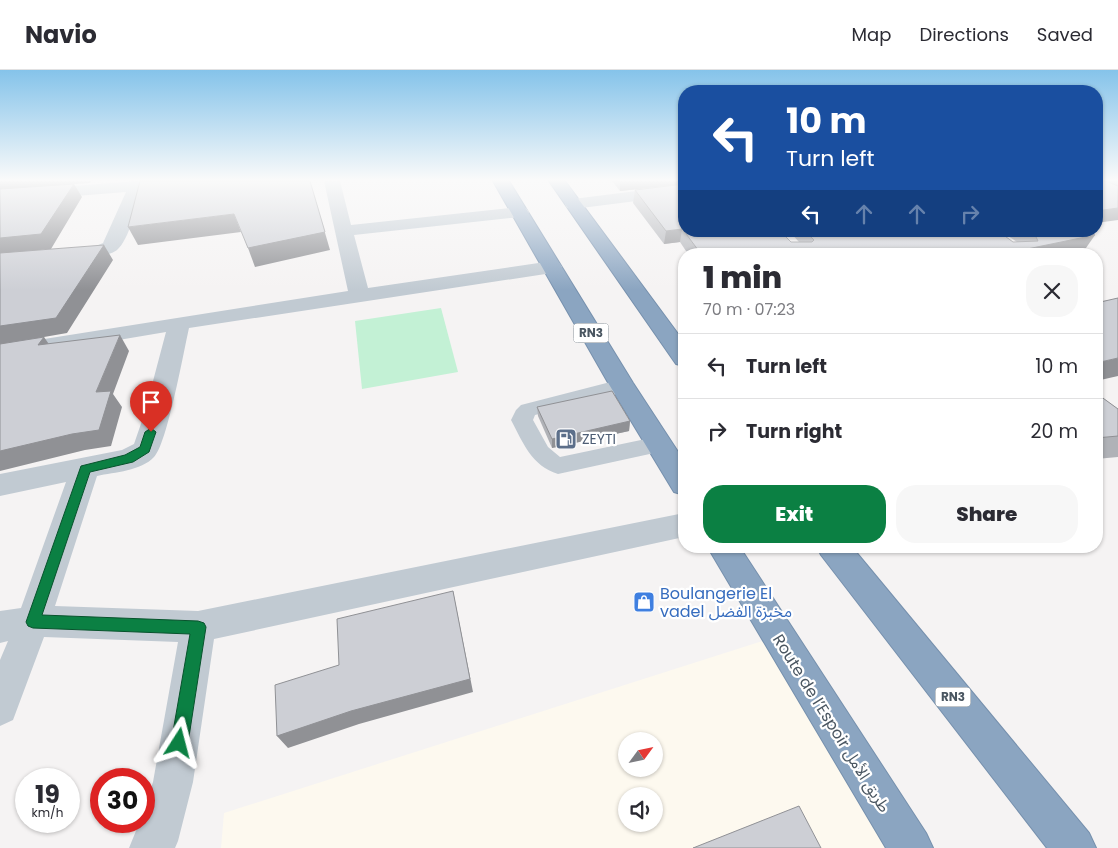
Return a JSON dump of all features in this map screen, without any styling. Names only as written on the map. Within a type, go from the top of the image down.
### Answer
[{"type":"highway","name":"RN3","points":[[523,217],[622,386],[678,474]]},
{"type":"highway","points":[[583,217],[678,351]]},
{"type":"highway","name":"Route de l’Espoir طريق الأمل","points":[[726,553],[911,848]]},
{"type":"highway","name":"RN3","points":[[838,553],[1074,848]]},
{"type":"street","points":[[0,262],[98,251],[110,247],[115,242],[124,217]]},
{"type":"street","points":[[341,217],[360,297]]},
{"type":"street","points":[[344,231],[471,217]]},
{"type":"street","points":[[0,353],[179,323],[552,267]]},
{"type":"street","points":[[0,485],[128,459],[145,450],[157,415],[179,323]]},
{"type":"street","points":[[0,707],[16,624],[85,469]]},
{"type":"street","points":[[16,624],[198,627],[678,526]]},
{"type":"street","points":[[152,848],[156,841],[173,782],[198,627]]},
{"type":"lane","points":[[622,386],[528,410],[523,415],[522,420],[541,456],[548,462],[558,466],[660,444]]},
{"type":"shaded area","points":[[791,632],[923,848],[221,848],[224,813]]},
{"type":"green space","points":[[441,308],[458,372],[362,389],[355,321]]},
{"type":"building","points":[[0,217],[52,217],[41,234],[0,238]]},
{"type":"building","points":[[131,217],[207,217],[128,227]]},
{"type":"building","points":[[235,217],[321,217],[325,232],[248,248]]},
{"type":"building","points":[[656,217],[678,217],[678,230],[666,231]]},
{"type":"building","points":[[688,237],[786,237],[791,242],[812,242],[814,240],[811,237],[1006,237],[1013,242],[1038,241],[1036,237],[1085,237],[1032,248],[697,248]]},
{"type":"building","points":[[104,245],[56,318],[0,326],[0,253]]},
{"type":"building","points":[[1118,298],[1118,358],[1103,361],[1103,301]]},
{"type":"building","points":[[120,335],[96,392],[111,391],[99,430],[72,434],[0,451],[0,344],[44,337],[38,345]]},
{"type":"building","points":[[612,391],[630,421],[552,439],[537,407]]},
{"type":"building","points":[[1103,398],[1118,409],[1118,436],[1103,437]]},
{"type":"building","points":[[453,591],[470,679],[351,711],[277,736],[275,685],[339,665],[337,619]]},
{"type":"building","points":[[799,806],[821,848],[693,848]]},
{"type":"place","name":"ZEYTI","points":[[566,439]]},
{"type":"place","name":"Boulangerie El vadel مخبزة الفضل","points":[[644,602]]},
{"type":"route","points":[[151,432],[145,450],[128,459],[85,469],[33,622],[198,627],[179,743]]}]
